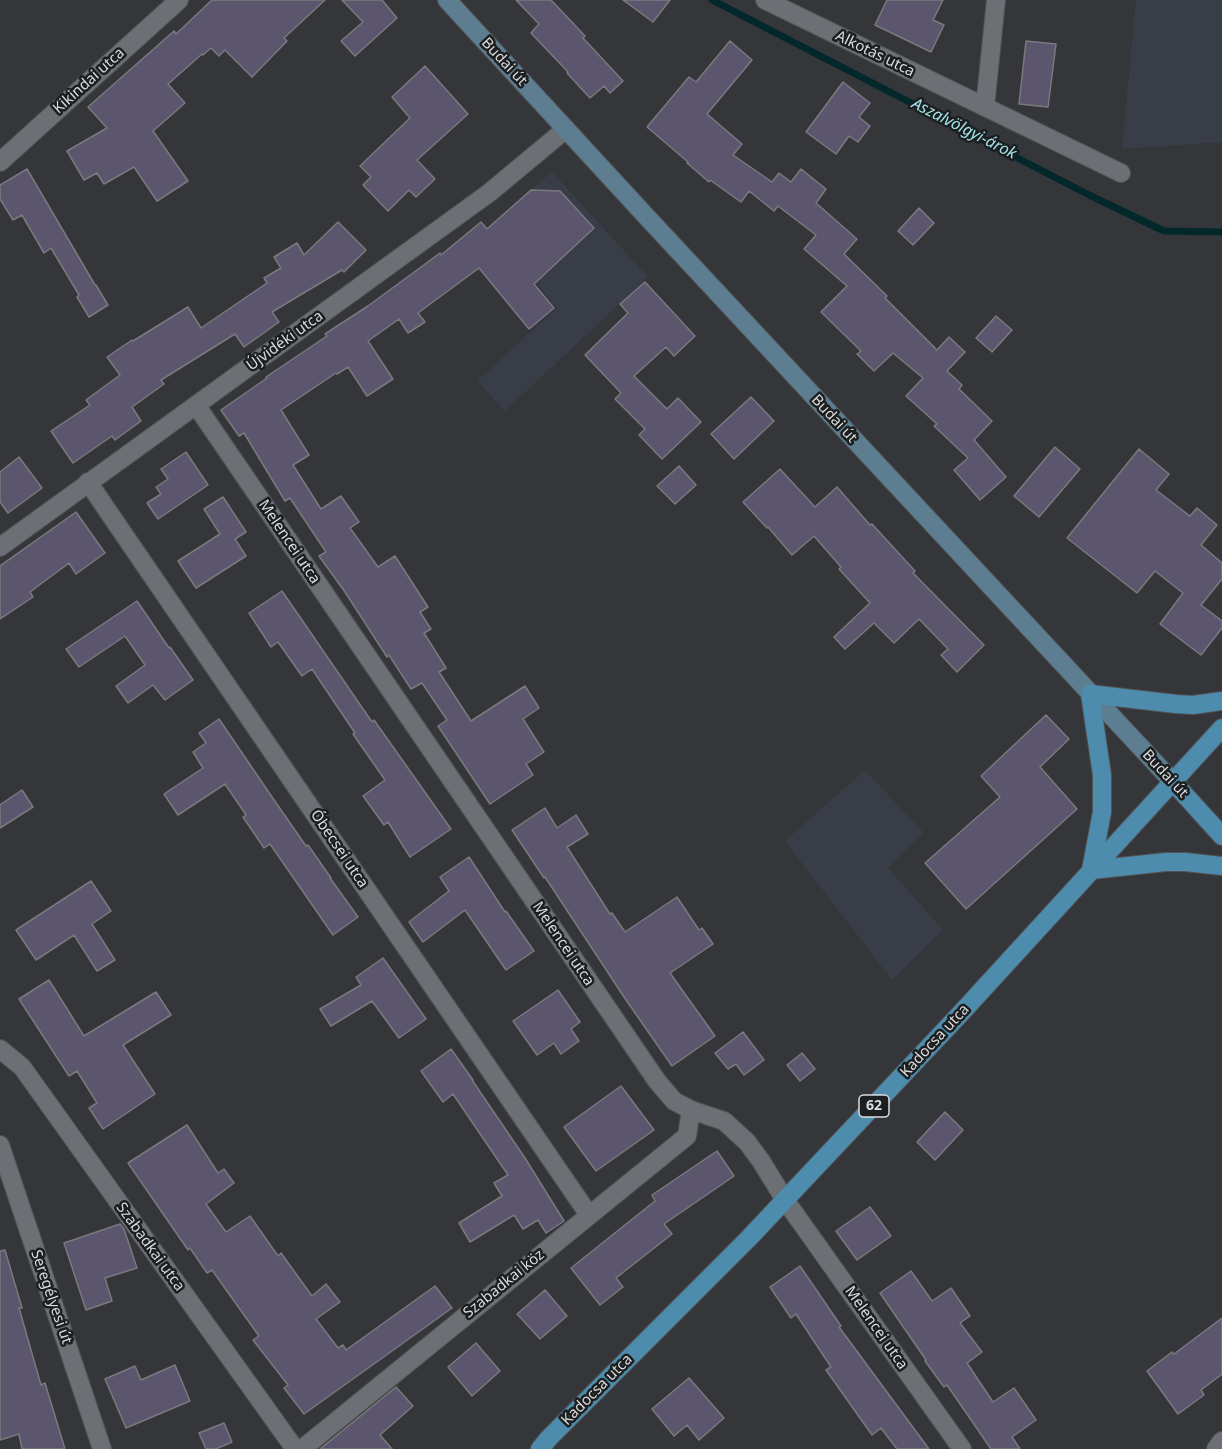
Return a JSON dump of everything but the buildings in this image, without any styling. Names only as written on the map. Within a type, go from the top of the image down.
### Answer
[{"type":"main road","name":"Budai út","points":[[447,0],[1222,836]]},
{"type":"main road","points":[[1222,701],[1193,705],[1090,694],[1102,775],[1102,812],[1091,870],[1166,862],[1222,866]]},
{"type":"main road","name":"Kadocsa utca","points":[[540,1449],[633,1353],[750,1238],[962,1012],[1222,728]]},
{"type":"street","name":"Kikindai utca","points":[[0,162],[178,0]]},
{"type":"street","name":"Alkotás utca","points":[[765,0],[1121,173]]},
{"type":"street","points":[[985,107],[996,0]]},
{"type":"street","name":"Újvidéki utca","points":[[0,547],[489,193],[566,129]]},
{"type":"street","name":"Melencei utca","points":[[196,405],[657,1081],[674,1101],[691,1110],[724,1121],[747,1142],[785,1200],[962,1449]]},
{"type":"street","name":"Óbecsei utca","points":[[88,482],[589,1215]]},
{"type":"street","name":"Szabadkai utca","points":[[0,1049],[22,1067],[295,1449]]},
{"type":"street","name":"Szabadkai köz","points":[[302,1449],[687,1136],[691,1110]]},
{"type":"street","name":"Seregélyesi út","points":[[0,1145],[102,1449]]},
{"type":"street","points":[[1216,1449],[1222,1441]]},
{"type":"shaded area","points":[[1136,0],[1222,0],[1222,142],[1122,149]]},
{"type":"shaded area","points":[[552,172],[648,277],[505,411],[477,381],[557,308],[490,224]]},
{"type":"shaded area","points":[[865,770],[924,833],[888,868],[943,930],[892,980],[785,841]]},
{"type":"waterway","name":"Aszalvölgyi-árok","points":[[712,0],[1091,196],[1164,231],[1222,232]]}]
